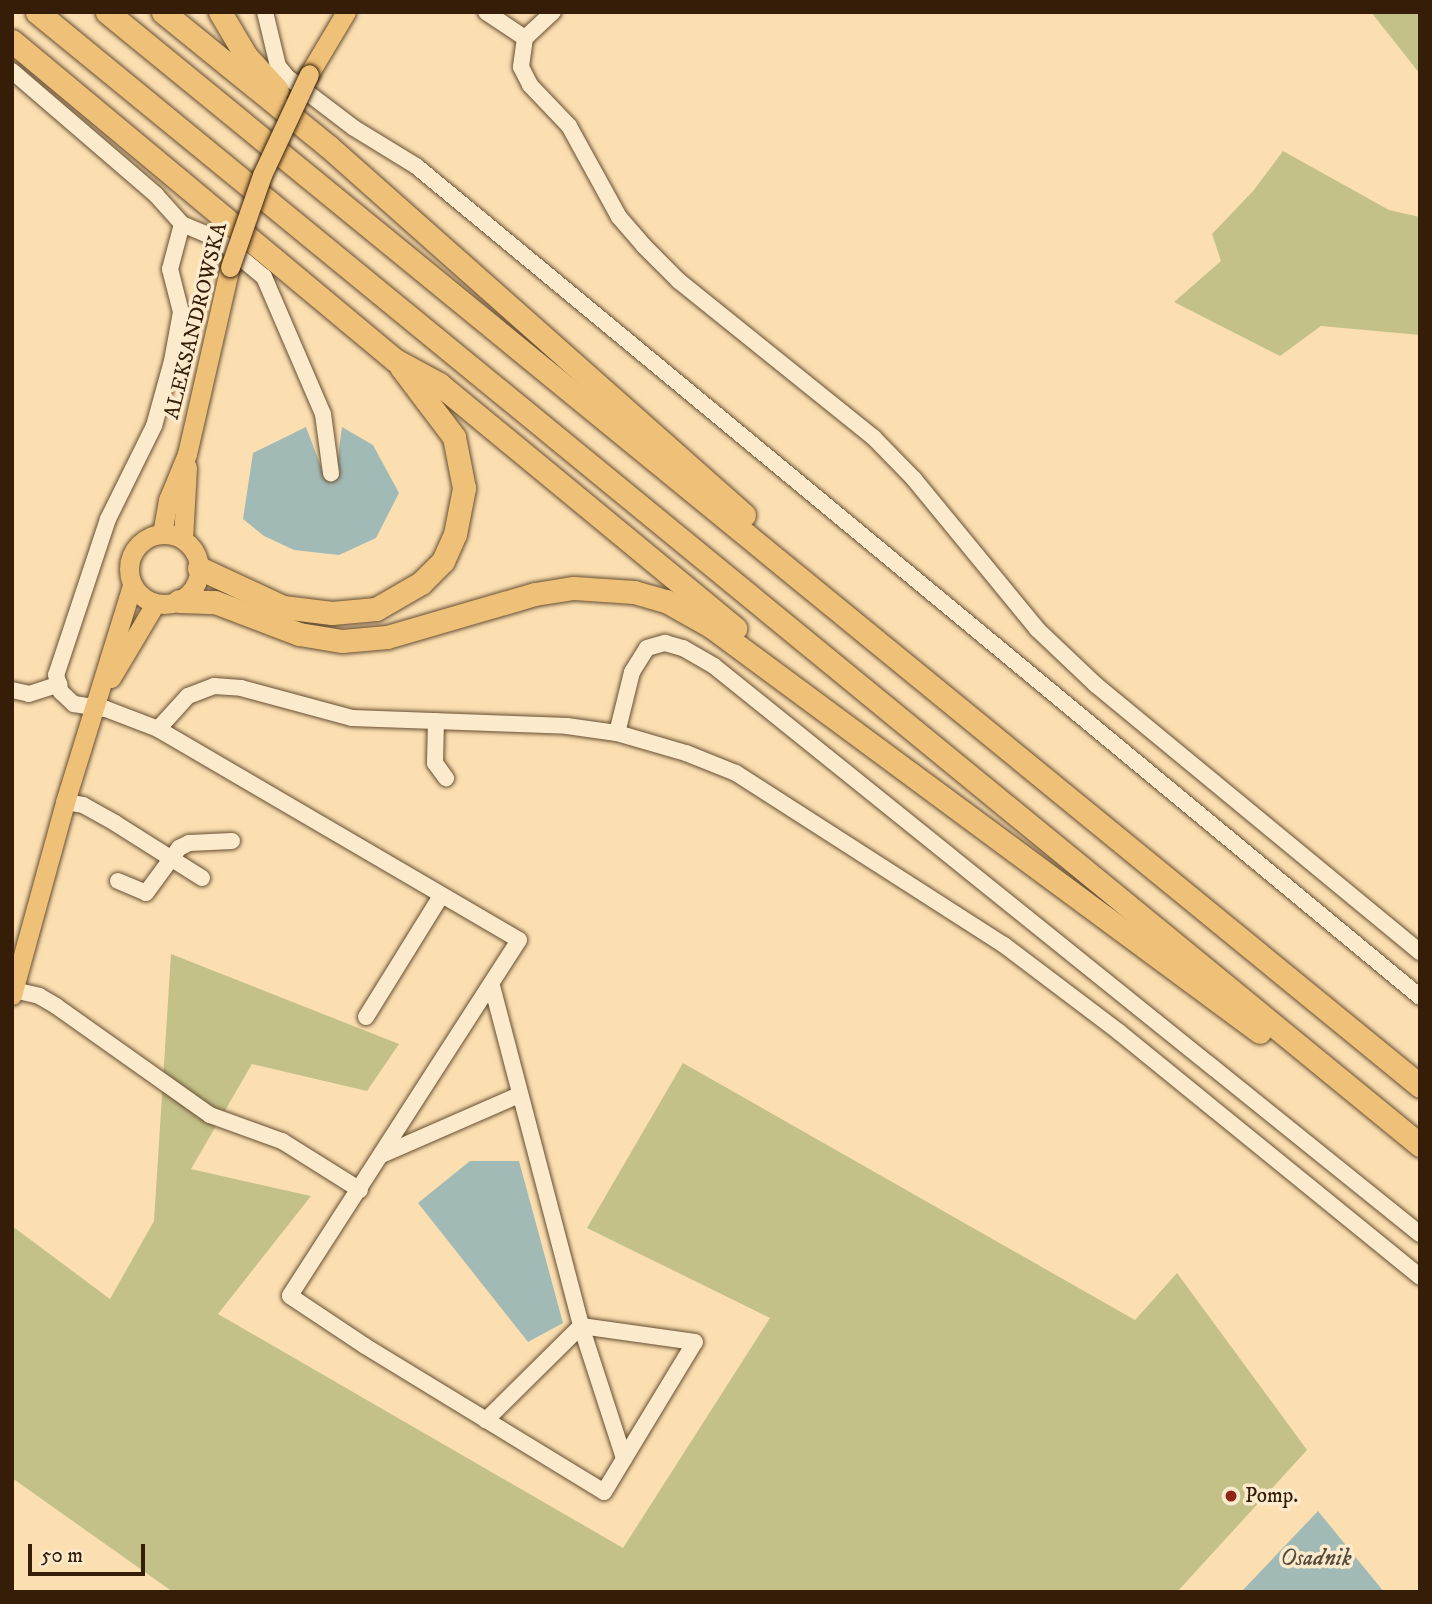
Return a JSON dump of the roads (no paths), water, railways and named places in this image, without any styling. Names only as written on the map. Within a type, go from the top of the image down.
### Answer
[{"type":"highway","points":[[37,12],[1420,1144]]},
{"type":"highway","points":[[107,12],[1420,1086]]},
{"type":"highway","points":[[163,12],[328,146],[644,423],[845,616]]},
{"type":"highway","points":[[220,12],[246,56],[328,146]]},
{"type":"highway","points":[[12,41],[395,359],[439,384],[921,782]]},
{"type":"highway","points":[[200,568],[283,607],[332,613],[376,609],[402,597],[443,561],[455,534],[464,488],[454,437],[395,359]]},
{"type":"highway","points":[[179,601],[215,602],[299,634],[342,641],[387,636],[535,594],[574,588],[634,592],[666,601],[712,627],[1274,1042],[1388,1118]]},
{"type":"main road","name":"ALEKSANDROWSKA","points":[[162,534],[168,500],[187,454],[230,267],[262,175],[309,74],[346,12]]},
{"type":"main road","name":"ALEKSANDROWSKA","points":[[183,539],[187,454]]},
{"type":"main road","points":[[162,534],[183,539],[191,546],[200,568],[194,587],[179,601],[155,604],[132,586],[128,574],[133,552],[140,542],[162,534]]},
{"type":"main road","points":[[13,993],[65,802],[132,586]]},
{"type":"main road","points":[[95,707],[155,604]]},
{"type":"street","points":[[265,12],[276,59],[287,78],[354,128],[416,166],[1420,997]]},
{"type":"street","points":[[485,12],[525,38]]},
{"type":"street","points":[[553,12],[525,38],[521,67],[530,85],[569,126],[619,217],[643,245],[679,281],[874,438],[914,479],[1037,629],[1096,685],[1420,952]]},
{"type":"street","points":[[12,71],[156,195],[181,224],[218,239],[264,277],[323,414],[331,473]]},
{"type":"street","points":[[181,224],[170,269],[181,312],[172,361],[154,426],[104,531],[61,657],[59,684],[74,705],[95,707],[158,729],[519,940],[492,986],[290,1296],[604,1492],[695,1342],[581,1326]]},
{"type":"street","points":[[617,733],[632,672],[648,648],[674,646],[714,666],[1420,1234]]},
{"type":"street","points":[[12,690],[29,694],[59,684]]},
{"type":"street","points":[[158,729],[188,696],[214,686],[241,688],[352,718],[567,726],[617,733],[686,753],[736,773],[1004,945],[1119,1032],[1420,1277]]},
{"type":"street","points":[[436,721],[435,763],[446,778]]},
{"type":"street","points":[[65,802],[83,805],[202,877]]},
{"type":"street","points":[[118,881],[146,893],[169,857],[189,843],[232,841]]},
{"type":"street","points":[[366,1017],[441,896]]},
{"type":"street","points":[[492,986],[581,1326],[624,1458]]},
{"type":"street","points":[[13,993],[39,996],[209,1115],[311,1156],[359,1190]]},
{"type":"street","points":[[382,1155],[519,1095]]},
{"type":"street","points":[[486,1420],[581,1326]]},
{"type":"water","points":[[306,427],[326,480],[335,479],[342,427],[373,445],[399,493],[376,538],[339,555],[294,550],[264,536],[243,519],[253,453]]},
{"type":"water","points":[[470,1161],[519,1161],[563,1323],[528,1342],[418,1203]]},
{"type":"water","name":"Osadnik","points":[[1318,1511],[1384,1592],[1241,1592]]},
{"type":"place","name":"Pomp.","points":[[1231,1496]]}]
